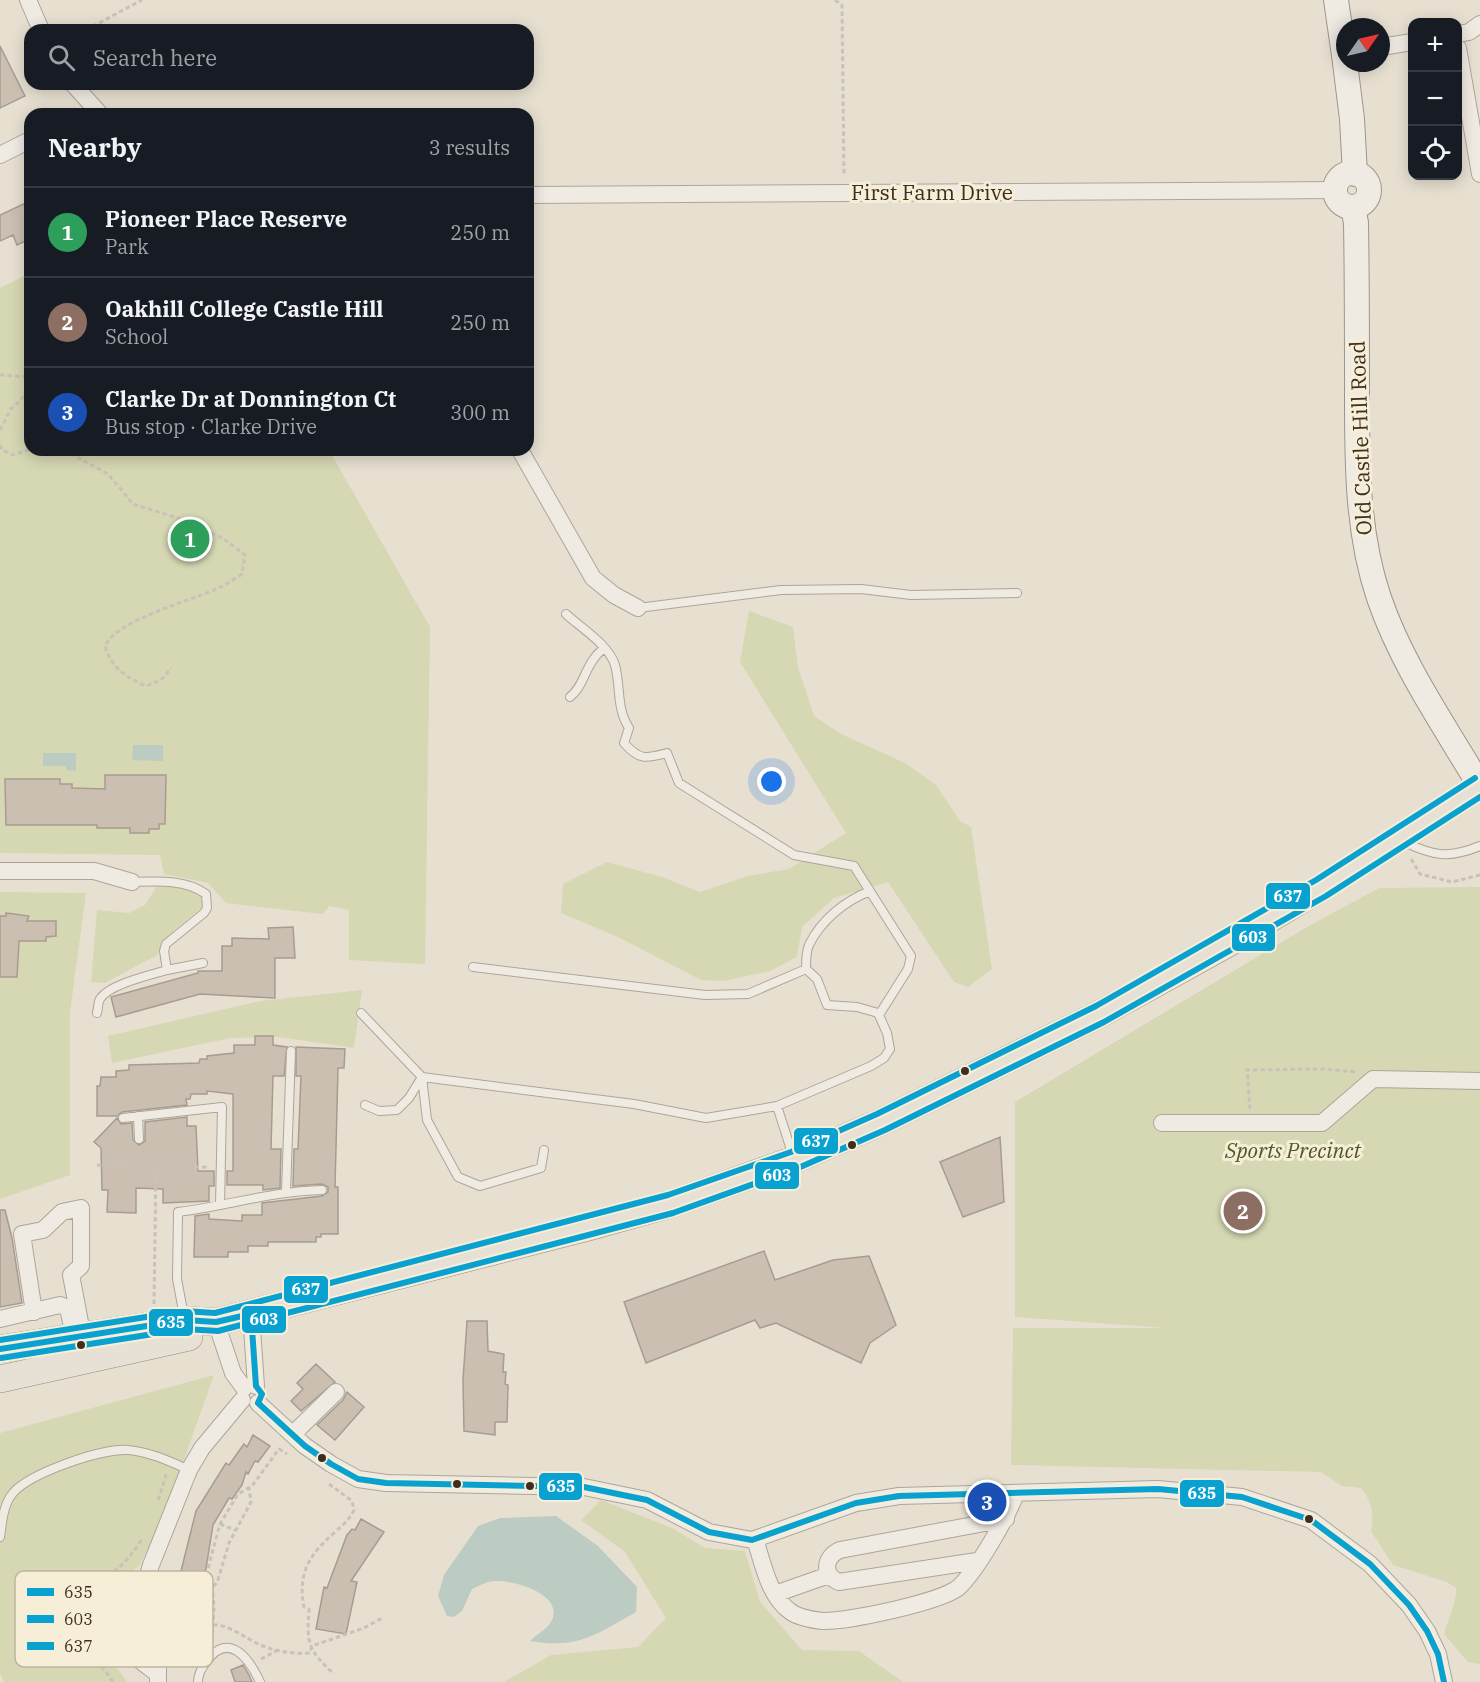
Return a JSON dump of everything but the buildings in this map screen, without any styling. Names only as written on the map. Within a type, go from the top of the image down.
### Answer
[{"type":"main road","points":[[0,1350],[185,1320],[216,1322],[251,1314],[671,1204],[794,1160],[881,1122],[1100,1014],[1405,849],[1480,786]]},
{"type":"main road","points":[[0,1379],[192,1336],[216,1322]]},
{"type":"main road","points":[[0,1393],[56,1367]]},
{"type":"street","points":[[28,0],[38,24]]},
{"type":"street","points":[[1336,0],[1339,18]]},
{"type":"street","points":[[1462,33],[1469,32],[1480,24]]},
{"type":"street","points":[[1390,46],[1408,43]]},
{"type":"street","points":[[1462,71],[1480,174]]},
{"type":"street","points":[[1347,72],[1353,119],[1355,174]]},
{"type":"street","points":[[77,90],[89,108]]},
{"type":"street","points":[[0,155],[24,143]]},
{"type":"street","points":[[1355,174],[1364,178],[1369,188],[1367,199],[1353,207],[1343,204],[1335,190],[1339,180],[1355,174]]},
{"type":"street","name":"First Farm Drive","points":[[534,195],[1335,190]]},
{"type":"street","name":"Old Castle Hill Road","points":[[1353,207],[1356,223],[1360,509],[1368,562],[1382,606],[1402,652],[1480,786]]},
{"type":"street","points":[[523,456],[593,578],[614,595],[638,608]]},
{"type":"street","points":[[0,871],[94,871],[132,882]]},
{"type":"street","points":[[1162,1123],[1322,1123],[1373,1078],[1480,1081]]},
{"type":"street","points":[[34,1312],[22,1234],[43,1230],[62,1212],[81,1208],[81,1266],[71,1275],[79,1339]]},
{"type":"street","points":[[0,1319],[60,1305],[68,1308],[79,1339]]},
{"type":"street","points":[[151,1571],[189,1470],[202,1448],[250,1394],[251,1314]]},
{"type":"street","points":[[216,1322],[233,1373],[250,1394],[293,1434],[331,1464],[358,1479],[386,1483],[584,1487],[647,1500],[709,1532],[731,1538],[755,1539],[856,1503],[899,1496],[1158,1489],[1242,1497],[1311,1520],[1370,1564],[1409,1605],[1427,1631],[1438,1654],[1444,1682]]},
{"type":"street","points":[[293,1434],[336,1392]]},
{"type":"street","points":[[755,1539],[776,1594],[793,1614],[823,1621],[917,1605],[936,1600],[960,1586],[1006,1519],[1016,1493]]},
{"type":"street","points":[[978,1561],[839,1582],[829,1575],[827,1563],[832,1553],[840,1550],[1006,1519]]},
{"type":"street","points":[[776,1594],[829,1575]]},
{"type":"lane","points":[[638,608],[781,590],[861,589],[911,595],[1017,593]]},
{"type":"lane","points":[[566,614],[604,648],[614,663],[621,714],[629,728],[624,743],[635,755],[644,758],[667,753],[679,783],[794,855],[854,866],[911,956],[908,969],[879,1014]]},
{"type":"lane","points":[[570,697],[581,684],[592,657],[604,648]]},
{"type":"lane","points":[[1405,849],[1448,856],[1480,846]]},
{"type":"lane","points":[[132,882],[165,881],[198,888],[206,894],[207,908],[204,913],[166,944],[164,951],[167,970]]},
{"type":"lane","points":[[806,969],[808,946],[836,910],[854,897],[870,891]]},
{"type":"lane","points":[[97,1013],[100,999],[126,983],[167,970],[203,963]]},
{"type":"lane","points":[[473,967],[705,995],[748,994],[806,969]]},
{"type":"lane","points":[[422,1077],[634,1104],[706,1118],[777,1106],[871,1066],[884,1058],[890,1049],[887,1033],[879,1014],[857,1007],[827,1005],[817,979],[806,969]]},
{"type":"lane","points":[[361,1013],[422,1077],[427,1120],[458,1177],[480,1186],[541,1168],[544,1150]]},
{"type":"lane","points":[[286,1191],[291,1051]]},
{"type":"lane","points":[[365,1105],[379,1111],[397,1110],[409,1098],[422,1077]]},
{"type":"lane","points":[[777,1106],[794,1160]]},
{"type":"lane","points":[[123,1118],[222,1107],[220,1205]]},
{"type":"lane","points":[[138,1116],[139,1139]]},
{"type":"lane","points":[[185,1320],[177,1279],[178,1212],[286,1191],[322,1190]]},
{"type":"lane","points":[[0,1537],[4,1513],[12,1494],[45,1471],[126,1449],[157,1455],[189,1470]]},
{"type":"lane","points":[[213,1654],[222,1648],[231,1648],[251,1662],[260,1682]]},
{"type":"lane","points":[[141,1667],[158,1681]]},
{"type":"lane","points":[[198,1682],[202,1667]]},
{"type":"path","points":[[97,24],[142,0]]},
{"type":"path","points":[[835,0],[842,6],[844,193]]},
{"type":"path","points":[[0,375],[24,377]]},
{"type":"path","points":[[0,430],[11,409],[24,397]]},
{"type":"path","points":[[0,445],[2,450],[13,455],[24,451]]},
{"type":"path","points":[[75,456],[108,474],[133,504],[184,520],[224,540],[245,555],[242,574],[218,589],[148,616],[110,636],[105,646],[110,661],[125,677],[146,686],[161,680],[171,668]]},
{"type":"path","points":[[1405,849],[1420,874],[1452,882],[1480,875]]},
{"type":"path","points":[[1250,1122],[1247,1070],[1323,1069],[1360,1072],[1373,1078]]},
{"type":"path","points":[[97,1165],[156,1168],[221,1167]]},
{"type":"path","points":[[154,1326],[156,1168]]},
{"type":"path","points":[[207,1571],[220,1524],[238,1494],[249,1487],[279,1449],[290,1455]]},
{"type":"path","points":[[157,1504],[170,1461]]},
{"type":"path","points":[[327,1482],[352,1501],[354,1510],[346,1522],[318,1546],[307,1565],[302,1598],[304,1607],[309,1609],[306,1631],[311,1651],[334,1674]]},
{"type":"path","points":[[213,1585],[217,1583],[235,1530],[251,1502],[249,1487]]},
{"type":"path","points":[[220,1524],[235,1530]]},
{"type":"path","points":[[114,1571],[131,1556],[147,1530]]},
{"type":"path","points":[[213,1596],[213,1612]]},
{"type":"path","points":[[311,1651],[312,1646],[364,1628],[384,1617]]},
{"type":"path","points":[[213,1624],[218,1624],[249,1640],[278,1650],[295,1654],[311,1651]]},
{"type":"path","points":[[213,1645],[216,1651]]},
{"type":"path","points":[[251,1662],[270,1656],[278,1650]]},
{"type":"path","points":[[101,1667],[113,1682]]},
{"type":"green space","points":[[24,276],[24,456],[332,456],[430,627],[425,964],[349,960],[349,910],[329,906],[323,914],[226,903],[208,883],[164,874],[160,855],[0,853],[0,288]]},
{"type":"green space","points":[[749,611],[793,627],[798,667],[814,716],[841,734],[905,763],[936,785],[960,821],[971,827],[992,969],[968,987],[954,982],[888,882],[834,898],[802,927],[797,957],[770,971],[724,981],[701,980],[618,937],[561,913],[563,884],[607,862],[662,877],[700,892],[748,876],[789,869],[846,833],[740,662]]},
{"type":"green space","points":[[195,885],[204,898],[205,905],[174,930],[157,955],[105,983],[91,982],[97,910],[129,913],[145,905],[157,886]]},
{"type":"green space","name":"Sports Precinct","points":[[1480,887],[1480,1664],[1468,1662],[1444,1634],[1454,1605],[1456,1588],[1447,1582],[1393,1565],[1371,1531],[1371,1508],[1361,1488],[1342,1486],[1321,1472],[1011,1465],[1013,1328],[1166,1328],[1015,1317],[1015,1102],[1307,927],[1379,888]]},
{"type":"green space","points":[[0,892],[86,893],[70,1012],[70,1175],[0,1199]]},
{"type":"green space","points":[[362,990],[354,1048],[279,1037],[230,1038],[112,1063],[108,1036],[260,1001]]},
{"type":"green space","points":[[214,1375],[159,1530],[139,1566],[132,1571],[15,1571],[15,1667],[117,1667],[127,1682],[4,1682],[0,1674],[0,1433]]},
{"type":"green space","points":[[601,1500],[672,1528],[705,1548],[745,1551],[760,1602],[802,1650],[859,1651],[903,1682],[504,1682],[551,1655],[638,1647],[666,1618],[625,1552],[581,1520]]},
{"type":"shaded area","points":[[133,745],[163,745],[163,761],[132,760]]},
{"type":"shaded area","points":[[43,753],[76,753],[76,771],[66,770],[66,766],[43,766]]},
{"type":"shaded area","points":[[556,1516],[598,1546],[637,1587],[636,1612],[586,1638],[561,1643],[530,1641],[551,1622],[554,1612],[551,1604],[545,1596],[525,1586],[495,1581],[472,1589],[462,1611],[454,1617],[447,1616],[438,1596],[444,1575],[478,1526],[500,1518]]},
{"type":"transit line","name":"637","points":[[0,1340],[184,1311],[215,1313],[668,1195],[791,1152],[877,1114],[1096,1006],[1316,880],[1475,778]]},
{"type":"transit line","name":"603","points":[[1,1358],[185,1329],[218,1331],[673,1213],[798,1168],[885,1130],[1104,1022],[1326,896],[1480,797]]},
{"type":"transit line","name":"635","points":[[0,1349],[185,1320],[216,1322],[251,1314],[256,1386],[262,1394],[258,1403]]},
{"type":"transit line","name":"635","points":[[258,1403],[305,1446],[358,1479],[386,1483],[584,1487],[647,1500],[709,1532],[752,1540],[856,1503],[899,1496],[1158,1489],[1242,1497],[1311,1520],[1370,1564],[1409,1605],[1427,1631],[1438,1654],[1444,1682]]},
{"type":"place","name":"Pioneer Place Reserve","points":[[190,539]]},
{"type":"place","name":"Oakhill College Castle Hill","points":[[1243,1211]]},
{"type":"place","name":"Clarke Dr at Donnington Ct","points":[[987,1502]]}]
